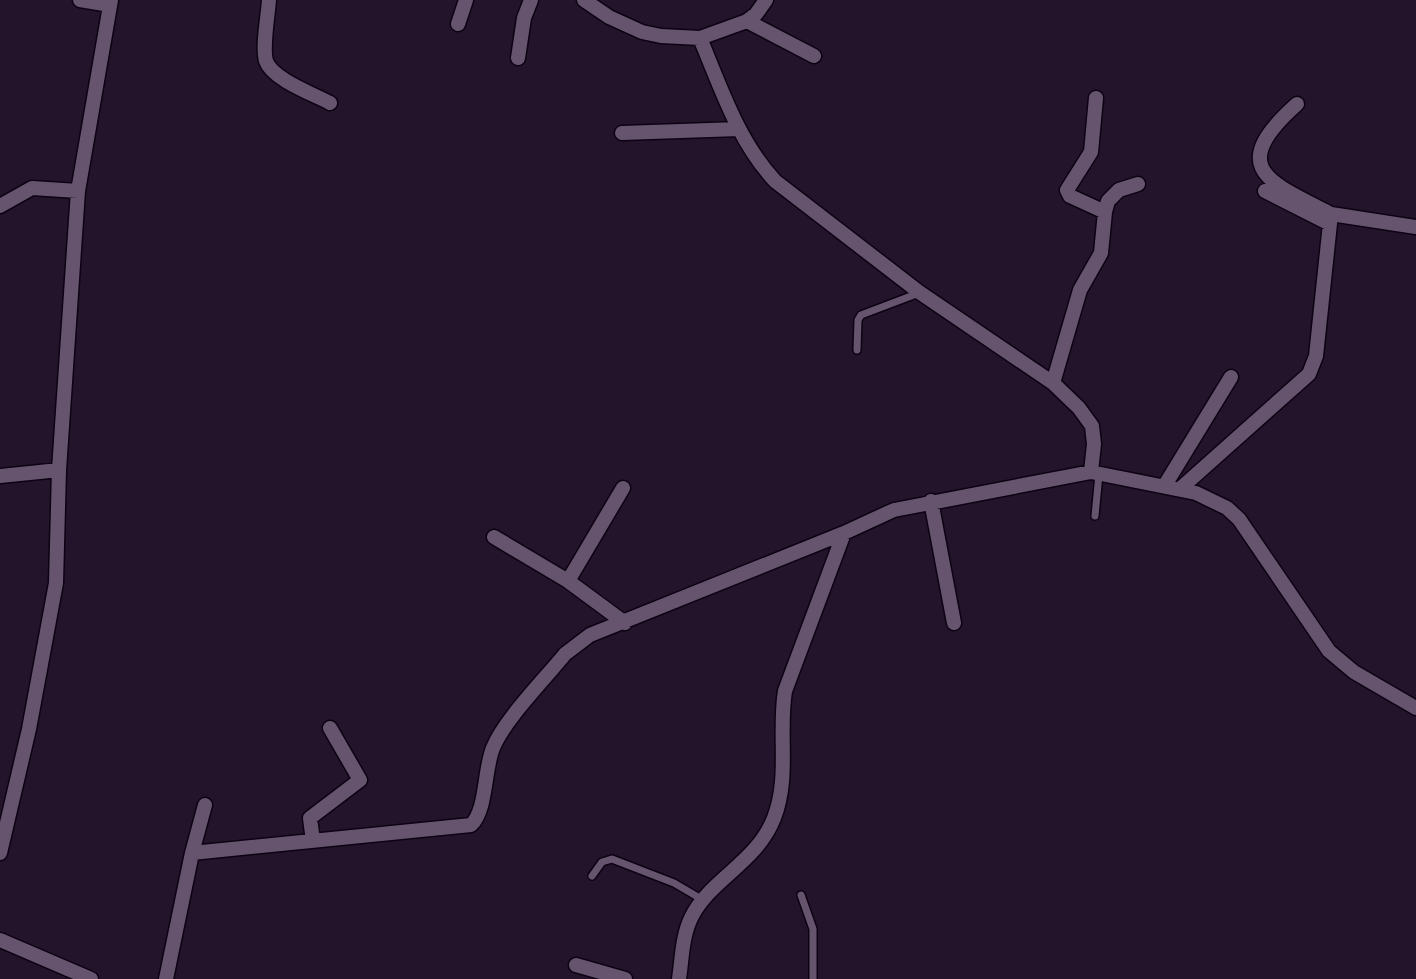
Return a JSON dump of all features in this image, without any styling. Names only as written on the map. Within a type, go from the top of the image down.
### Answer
[{"type":"street","points":[[0,853],[29,729],[56,583],[59,470],[78,191],[111,2],[80,0]]},
{"type":"street","points":[[270,0],[265,52],[271,70],[330,103]]},
{"type":"street","points":[[458,24],[466,0]]},
{"type":"street","points":[[518,58],[524,18],[531,0]]},
{"type":"street","points":[[584,0],[609,17],[642,32],[700,38],[747,21],[766,0]]},
{"type":"street","points":[[747,21],[814,56]]},
{"type":"street","points":[[700,38],[739,129],[751,151],[775,181],[919,292],[1052,383],[1079,408],[1092,426],[1095,473]]},
{"type":"street","points":[[1096,99],[1091,152],[1067,190],[1070,196],[1105,212]]},
{"type":"street","points":[[1297,104],[1268,132],[1259,155],[1259,164],[1264,174],[1280,187],[1331,219]]},
{"type":"street","points":[[622,133],[739,129]]},
{"type":"street","points":[[1052,383],[1078,295],[1101,253],[1105,212],[1112,195],[1138,184]]},
{"type":"street","points":[[0,206],[32,188],[78,191]]},
{"type":"street","points":[[1265,191],[1331,219],[1416,227]]},
{"type":"street","points":[[1181,488],[1309,374],[1316,356],[1331,219]]},
{"type":"street","points":[[1165,485],[1231,377]]},
{"type":"street","points":[[0,476],[59,470]]},
{"type":"street","points":[[192,853],[471,825],[479,814],[488,763],[499,734],[571,648],[590,635],[844,533],[882,514],[931,502],[1095,473],[1181,488],[1211,499],[1240,519],[1329,652],[1354,672],[1416,708]]},
{"type":"street","points":[[568,582],[623,488]]},
{"type":"street","points":[[931,502],[954,624]]},
{"type":"street","points":[[679,979],[688,925],[703,900],[748,858],[774,820],[784,776],[782,708],[785,691],[844,533]]},
{"type":"street","points":[[494,537],[568,582],[625,623]]},
{"type":"street","points":[[313,841],[310,820],[313,814],[360,780],[330,728]]},
{"type":"street","points":[[166,979],[192,853],[205,805]]},
{"type":"street","points":[[0,940],[91,979]]},
{"type":"street","points":[[576,965],[625,979]]},
{"type":"lane","points":[[857,350],[858,320],[861,315],[919,292]]},
{"type":"lane","points":[[1095,473],[1095,516]]},
{"type":"lane","points":[[592,876],[602,862],[612,859],[674,883],[703,900]]},
{"type":"lane","points":[[802,895],[813,929],[813,979]]}]
